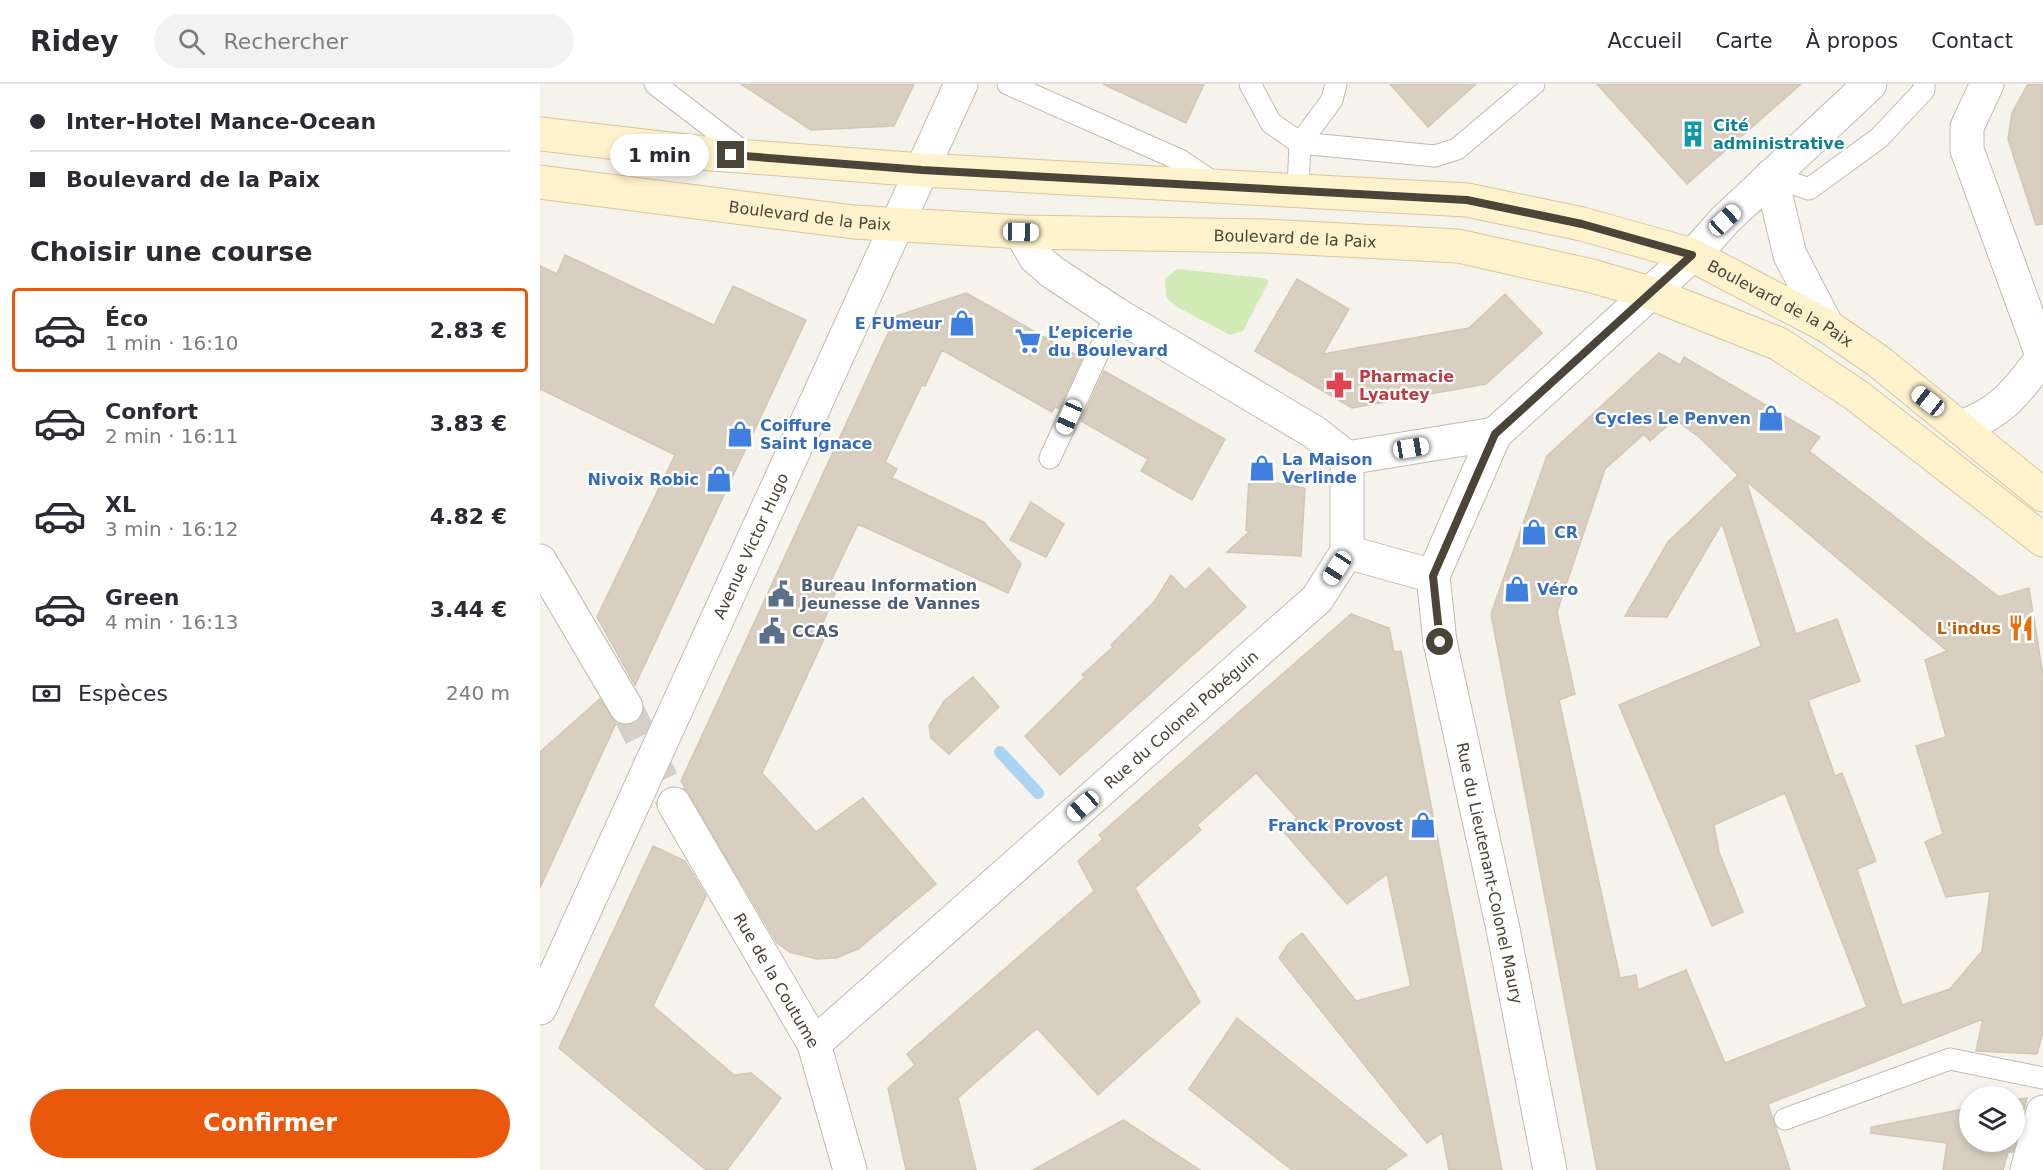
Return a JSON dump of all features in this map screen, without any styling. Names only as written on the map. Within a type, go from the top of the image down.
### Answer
[{"type":"main road","name":"Boulevard de la Paix","points":[[540,134],[749,156],[922,170],[1467,200],[1582,224],[1692,255],[1827,326],[1878,361],[2043,495]]},
{"type":"main road","name":"Boulevard de la Paix","points":[[540,182],[854,222],[897,225],[1021,232],[1264,236],[1458,246],[1592,276],[1650,293],[1779,344],[1856,395],[2043,540]]},
{"type":"street","name":"Avenue Victor Hugo","points":[[540,1008],[961,84]]},
{"type":"street","points":[[1347,458],[1347,552],[1433,576],[1495,434],[1692,255],[1771,176],[1870,84]]},
{"type":"street","points":[[1961,427],[1994,413],[2009,401],[2043,357],[1967,150],[1967,127],[1987,84]]},
{"type":"street","points":[[1771,176],[1790,255],[1827,326]]},
{"type":"street","points":[[1021,232],[1035,257],[1052,272],[1116,314],[1314,432],[1347,458],[1495,434]]},
{"type":"street","name":"Rue du Colonel Pobéguin","points":[[814,1044],[1317,599],[1347,552]]},
{"type":"street","points":[[542,569],[626,707]]},
{"type":"street","name":"Rue du Lieutenant-Colonel Maury","points":[[1433,576],[1440,642],[1503,929],[1550,1170]]},
{"type":"street","name":"Rue de la Coutume","points":[[674,804],[814,1044],[850,1170]]},
{"type":"street","points":[[2027,1170],[2043,1112]]},
{"type":"lane","points":[[655,84],[749,156]]},
{"type":"lane","points":[[1008,84],[1180,160],[1217,186]]},
{"type":"lane","points":[[1250,84],[1271,123],[1300,143],[1435,156],[1457,148],[1534,84]]},
{"type":"lane","points":[[1298,190],[1300,143],[1332,100],[1336,84]]},
{"type":"lane","points":[[1771,176],[1809,189],[1879,138],[1924,90],[1924,84]]},
{"type":"lane","points":[[1050,458],[1116,314]]},
{"type":"lane","points":[[1785,1119],[1950,1059],[2043,1078]]},
{"type":"green space","points":[[1177,269],[1263,278],[1269,281],[1243,331],[1230,335],[1179,308],[1166,298],[1165,279]]},
{"type":"building","points":[[741,84],[914,84],[894,126],[811,130]]},
{"type":"building","points":[[1103,84],[1204,84],[1186,123]]},
{"type":"building","points":[[1390,84],[1476,84],[1428,127]]},
{"type":"building","name":"Cité administrative","points":[[1597,84],[1801,84],[1687,184]]},
{"type":"building","points":[[2028,84],[2043,84],[2043,224],[2036,225],[2008,139],[2012,113]]},
{"type":"building","points":[[565,255],[714,325],[733,286],[806,320],[635,685],[597,617],[675,455],[540,389],[540,266],[557,274]]},
{"type":"building","points":[[1297,279],[1349,309],[1323,354],[1469,328],[1505,294],[1542,333],[1486,384],[1352,408],[1255,351]]},
{"type":"building","points":[[966,293],[1082,358],[1059,409],[1055,407],[1052,412],[942,350],[925,386],[922,385],[885,462],[897,469],[892,478],[984,522],[1021,564],[1008,593],[858,524],[830,583],[838,587],[822,625],[829,628],[762,773],[816,832],[863,798],[936,884],[858,949],[836,958],[816,959],[790,952],[777,943],[681,781],[896,316]]},
{"type":"building","points":[[1659,353],[1680,365],[1684,357],[1820,437],[1809,451],[1999,597],[2029,588],[2043,675],[2043,1032],[2037,1054],[1976,1051],[1983,1019],[1768,1104],[1790,1170],[1597,1170],[1491,614],[1547,456]],"holes":[[[1675,419],[1700,438],[1738,475],[1668,542],[1625,616],[1667,617],[1722,523],[1761,646],[1619,705],[1712,926],[1743,912],[1719,852],[1714,825],[1785,793],[1867,1007],[1725,1063],[1686,970],[1638,990],[1636,975],[1620,978],[1559,700],[1575,694],[1557,612],[1605,469],[1644,434],[1650,441]],[[1746,481],[1947,651],[1925,660],[1946,737],[1916,746],[1943,834],[1925,842],[1946,897],[1990,891],[1982,951],[1950,989],[1902,1005],[1857,869],[1876,861],[1842,773],[1835,776],[1808,700],[1860,681],[1837,619],[1796,634]]]},
{"type":"building","points":[[1104,371],[1225,439],[1192,500],[1141,471],[1148,459],[1081,421]]},
{"type":"building","points":[[1249,478],[1305,488],[1301,556],[1227,552],[1249,532],[1246,530]]},
{"type":"building","points":[[1031,502],[1064,524],[1046,557],[1010,540]]},
{"type":"building","points":[[1209,568],[1246,607],[1060,775],[1025,736],[1085,677],[1082,675],[1113,647],[1111,645],[1155,601],[1171,575],[1185,590]]},
{"type":"building","points":[[1351,614],[1389,628],[1394,652],[1401,651],[1502,1170],[1449,1170],[1442,1133],[1427,1143],[1279,958],[1288,944],[1302,933],[1356,1001],[1411,986],[1387,874],[1347,904],[1283,831],[1297,818],[1256,773],[1197,825],[1201,830],[1135,888],[1200,1002],[1098,1095],[1037,1028],[958,1098],[976,1170],[906,1170],[888,1088],[915,1065],[907,1054],[1094,891],[1078,861],[1103,839],[1099,835]]},
{"type":"building","points":[[973,677],[999,707],[949,754],[931,738],[929,726],[944,701]]},
{"type":"building","points":[[600,699],[616,723],[540,888],[540,752]]},
{"type":"building","points":[[653,846],[685,861],[706,896],[653,1006],[734,1075],[751,1073],[781,1098],[727,1170],[706,1170],[559,1048]]},
{"type":"building","points":[[1237,1018],[1407,1155],[1385,1170],[1292,1170],[1189,1089]]},
{"type":"building","points":[[1959,1110],[1959,1152],[2008,1152],[2003,1170],[1943,1170],[1947,1143],[1871,1133],[1871,1127]]},
{"type":"building","points":[[1123,1120],[1200,1170],[1033,1170]]},
{"type":"waterway","points":[[1000,752],[1038,793]]},
{"type":"tunnel","points":[[626,707],[674,804]]},
{"type":"place","name":"Cité administrative","points":[[1693,134]]},
{"type":"place","name":"E FUmeur","points":[[962,323]]},
{"type":"place","name":"L’epicerie du Boulevard","points":[[1028,341]]},
{"type":"place","name":"Pharmacie Lyautey","points":[[1339,385]]},
{"type":"place","name":"Cycles Le Penven","points":[[1771,418]]},
{"type":"place","name":"Coiffure Saint Ignace","points":[[740,434]]},
{"type":"place","name":"La Maison Verlinde","points":[[1262,468]]},
{"type":"place","name":"Nivoix Robic","points":[[719,479]]},
{"type":"place","name":"CR","points":[[1534,532]]},
{"type":"place","name":"Véro","points":[[1517,589]]},
{"type":"place","name":"Bureau Information Jeunesse de Vannes","points":[[781,594]]},
{"type":"place","name":"L'indus","points":[[2021,628]]},
{"type":"place","name":"CCAS","points":[[772,631]]},
{"type":"place","name":"Franck Provost","points":[[1423,825]]},
{"type":"route","points":[[731,155],[922,170],[1265,187],[1467,200],[1582,224],[1692,255],[1495,434],[1433,576],[1440,642]]}]
